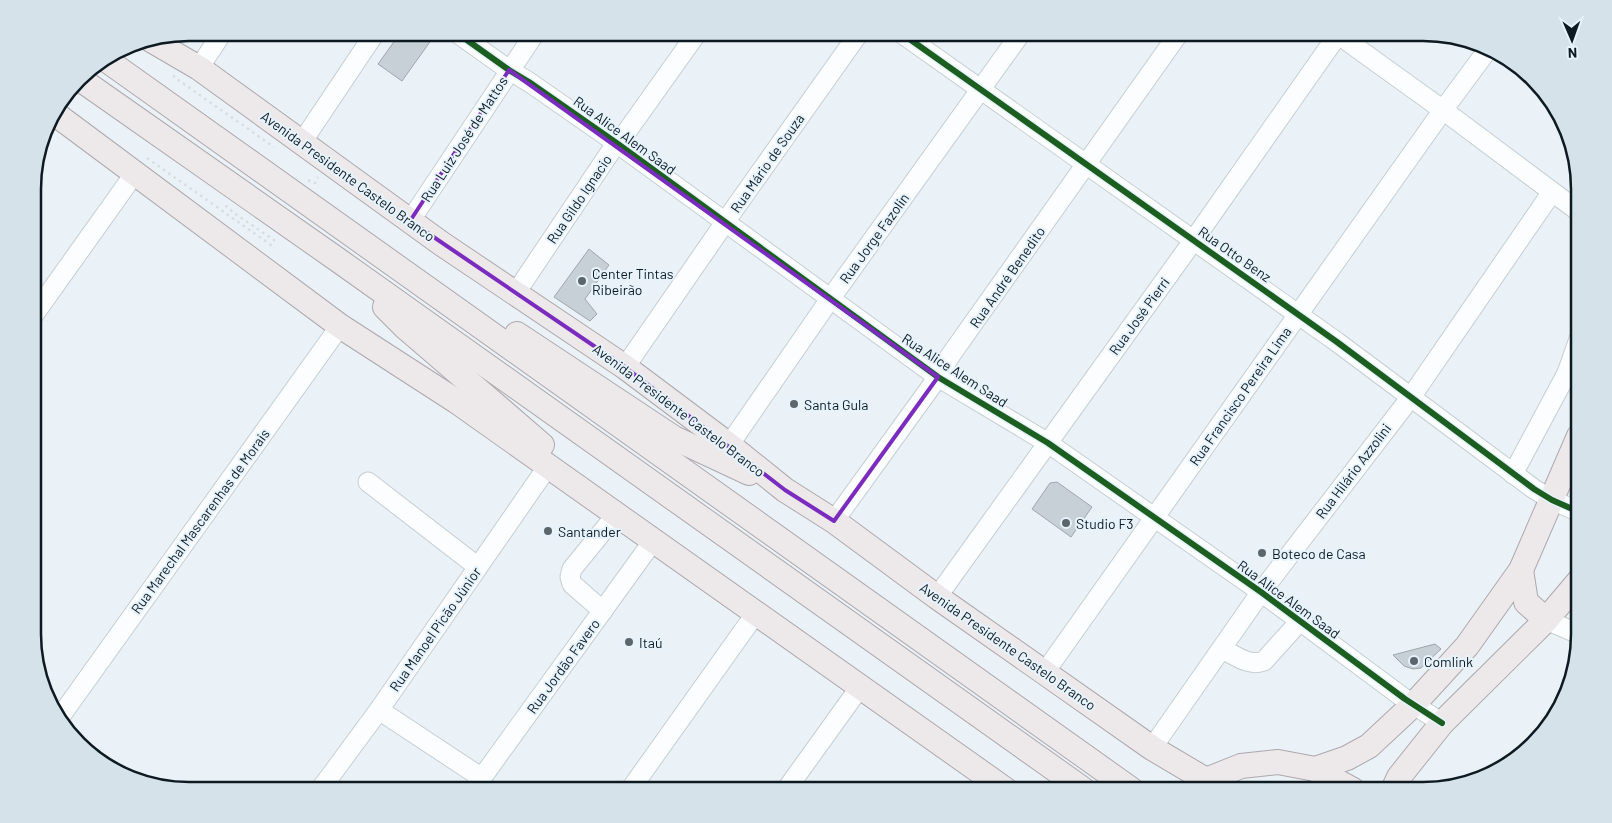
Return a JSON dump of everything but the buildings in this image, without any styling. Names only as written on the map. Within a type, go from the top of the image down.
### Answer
[{"type":"main road","name":"Avenida Presidente Castelo Branco","points":[[158,44],[198,68],[410,221],[625,367],[729,445],[785,490],[834,521],[937,597],[1152,748],[1192,781]]},
{"type":"main road","points":[[117,61],[140,84]]},
{"type":"main road","points":[[111,64],[1120,781]]},
{"type":"main road","points":[[87,84],[1072,781]]},
{"type":"main road","points":[[60,117],[140,165],[340,326],[456,401],[994,781]]},
{"type":"main road","points":[[329,219],[458,294],[674,438],[785,490]]},
{"type":"main road","points":[[338,260],[406,328],[592,487],[614,513]]},
{"type":"main road","points":[[1315,769],[1347,758],[1369,746],[1414,704],[1466,646],[1521,570],[1570,458]]},
{"type":"main road","points":[[1521,570],[1526,602],[1546,620]]},
{"type":"main road","points":[[1397,781],[1442,723],[1546,620],[1571,590]]},
{"type":"main road","points":[[1208,781],[1241,766],[1278,762],[1315,769],[1337,781]]},
{"type":"street","name":"Rua Mário de Souza","points":[[625,367],[851,41]]},
{"type":"street","name":"Rua Otto Benz","points":[[914,41],[1298,314],[1513,474],[1552,500],[1571,508]]},
{"type":"street","name":"Rua Jorge Fazolin","points":[[729,445],[830,299],[1014,41]]},
{"type":"street","name":"Rua André Benedito","points":[[834,521],[938,377],[950,356],[1173,41]]},
{"type":"street","name":"Rua José Pierri","points":[[937,597],[1194,240],[1331,41]]},
{"type":"street","points":[[1348,41],[1571,206]]},
{"type":"street","points":[[198,68],[215,42]]},
{"type":"street","points":[[302,142],[368,42]]},
{"type":"street","name":"Rua Alice Alem Saad","points":[[470,42],[618,144],[938,377],[1048,443],[1261,592],[1405,699],[1442,723]]},
{"type":"street","name":"Rua Luiz José de Mattos","points":[[410,221],[528,42]]},
{"type":"street","name":"Rua Gildo Ignacio","points":[[515,294],[613,148],[618,144],[690,42]]},
{"type":"street","name":"Rua Francisco Pereira Lima","points":[[1045,672],[1484,55]]},
{"type":"street","points":[[42,304],[140,165]]},
{"type":"street","name":"Rua Hilário Azzolini","points":[[1152,748],[1261,592],[1410,396],[1552,192]]},
{"type":"street","name":"Rua Marechal Mascarenhas de Morais","points":[[64,712],[340,326]]},
{"type":"street","points":[[1513,474],[1571,378]]},
{"type":"street","name":"Rua Manoel Picão Júnior","points":[[326,782],[379,710],[548,466]]},
{"type":"street","points":[[368,482],[478,567]]},
{"type":"street","points":[[603,611],[572,584],[570,577],[572,569],[614,513]]},
{"type":"street","name":"Rua Jordão Favero","points":[[479,782],[653,541]]},
{"type":"street","points":[[636,782],[756,613]]},
{"type":"street","points":[[1546,620],[1571,630]]},
{"type":"street","points":[[1222,649],[1252,664],[1258,664],[1264,661],[1300,621]]},
{"type":"street","points":[[792,782],[860,686]]},
{"type":"street","points":[[379,710],[474,782]]},
{"type":"path","points":[[140,165],[270,245],[274,240],[234,213]]},
{"type":"highlighted area","points":[[509,70],[938,377],[834,521],[785,490],[625,367],[410,221]]},
{"type":"cycle path","points":[[913,41],[1337,342],[1534,489],[1571,508]]},
{"type":"cycle path","points":[[469,42],[618,144],[938,377],[1048,443],[1261,592],[1405,699],[1442,723]]},
{"type":"place","name":"Center Tintas Ribeirão","points":[[582,281]]},
{"type":"place","name":"Santa Gula","points":[[794,404]]},
{"type":"place","name":"Studio F3","points":[[1066,523]]},
{"type":"place","name":"Santander","points":[[548,531]]},
{"type":"place","name":"Boteco de Casa","points":[[1262,553]]},
{"type":"place","name":"Itaú","points":[[629,642]]},
{"type":"place","name":"Comlink","points":[[1414,661]]}]
